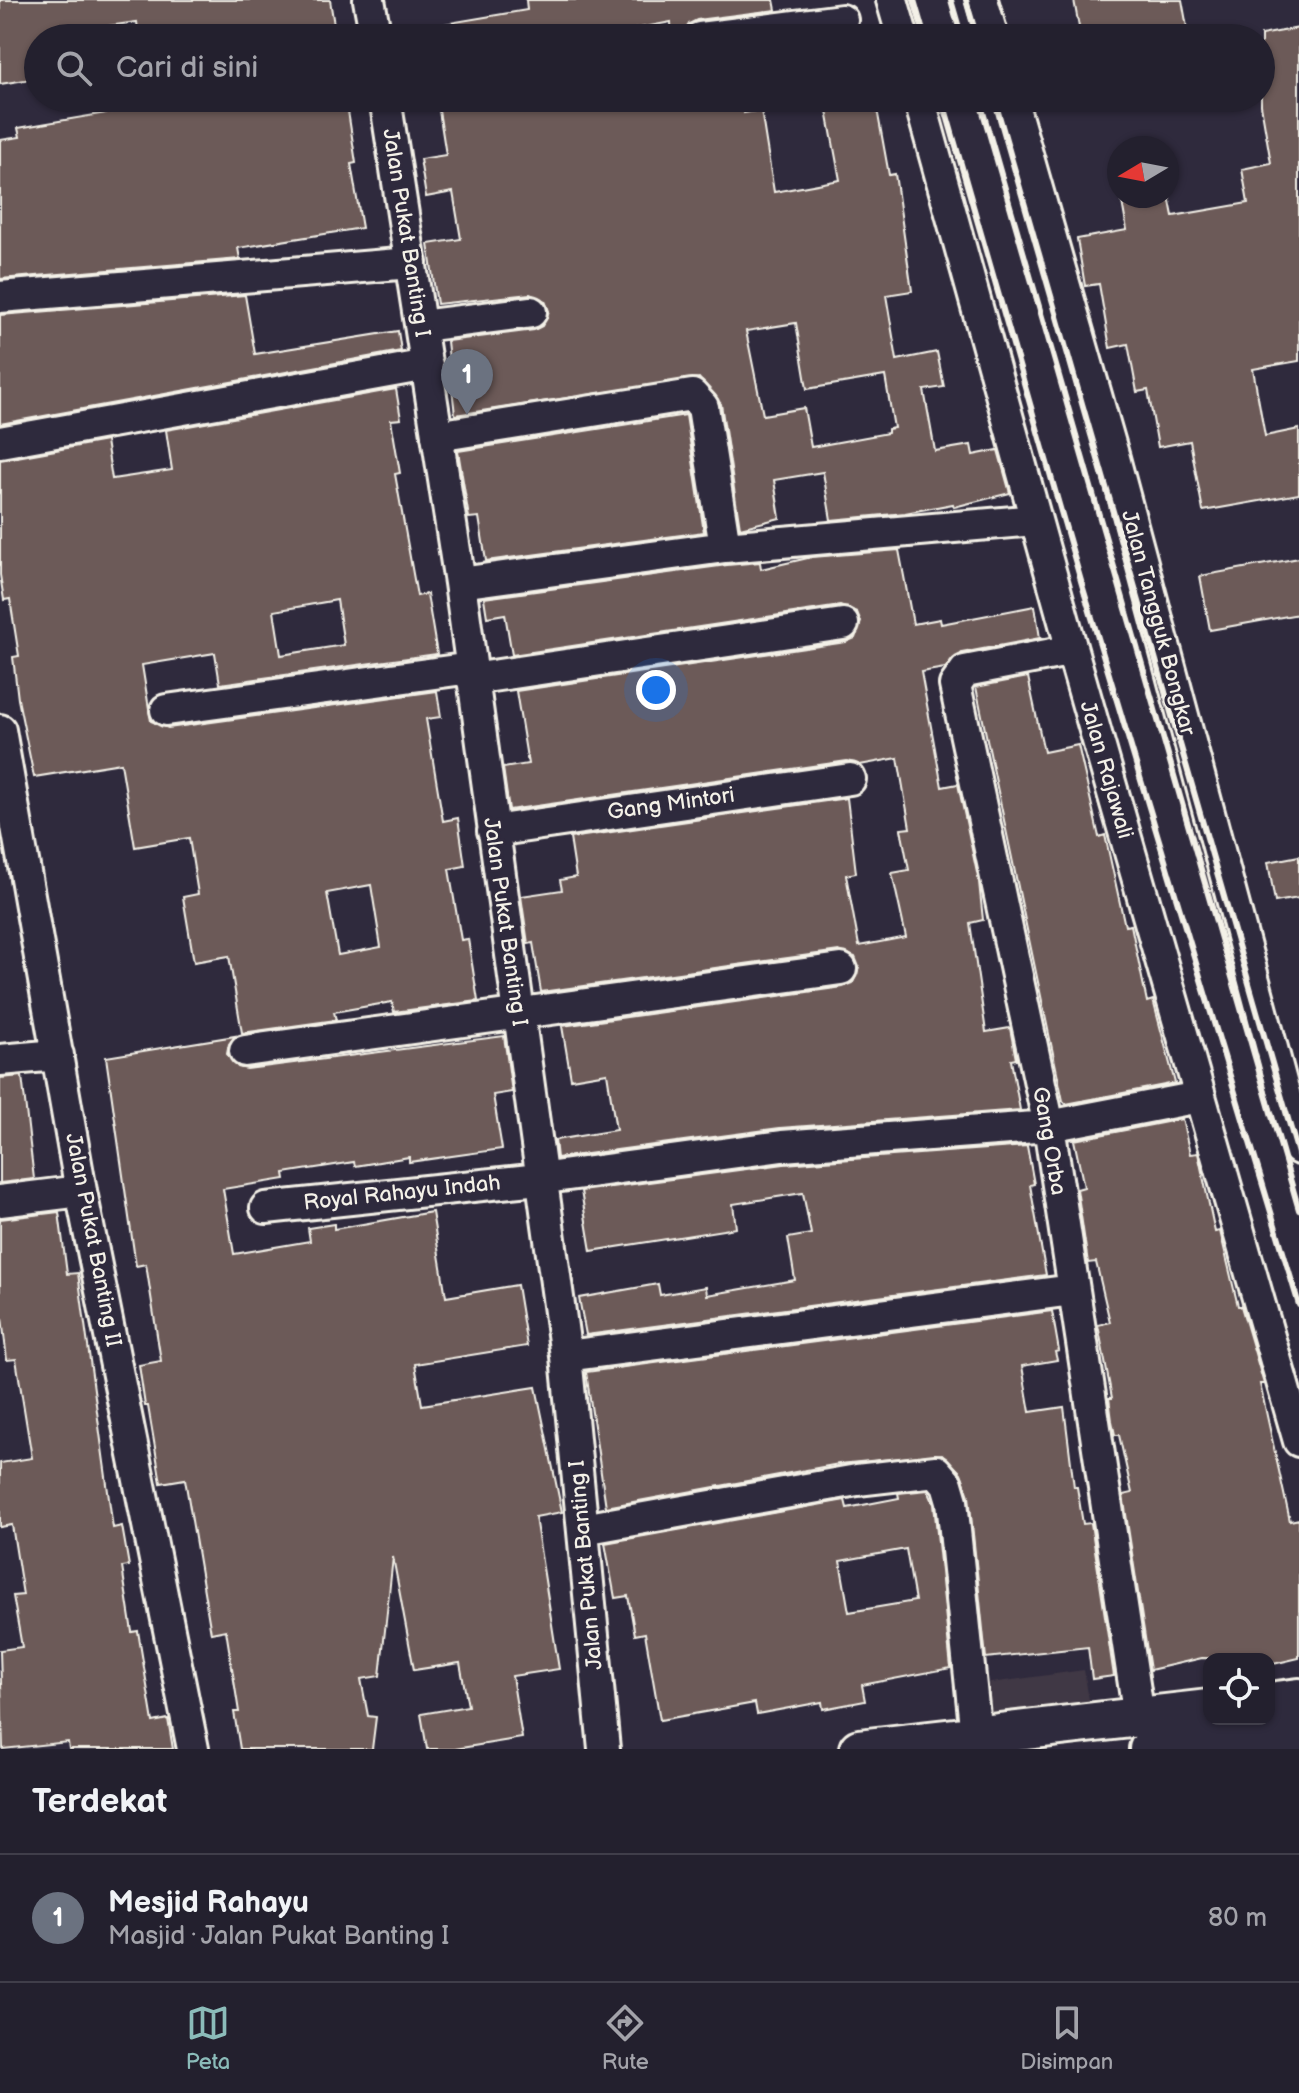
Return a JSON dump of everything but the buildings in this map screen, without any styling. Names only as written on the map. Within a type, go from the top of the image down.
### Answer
[{"type":"street","points":[[369,0],[373,24]]},
{"type":"street","points":[[892,0],[899,24]]},
{"type":"street","points":[[982,0],[989,24]]},
{"type":"street","points":[[810,24],[842,20]]},
{"type":"street","name":"Jalan Pukat Banting I","points":[[387,112],[460,583],[539,1179],[566,1356],[604,1749]]},
{"type":"street","name":"Jalan Rajawali","points":[[923,112],[1035,520],[1299,1441]]},
{"type":"street","name":"Jalan Tangguk Bongkar","points":[[1015,112],[1114,458],[1299,1149]]},
{"type":"street","points":[[0,297],[411,263]]},
{"type":"street","points":[[421,326],[531,312]]},
{"type":"street","points":[[0,442],[427,365]]},
{"type":"street","points":[[437,436],[657,398],[692,395],[703,407],[725,547]]},
{"type":"street","points":[[460,583],[725,547],[1035,520]]},
{"type":"street","points":[[166,710],[472,674],[843,624]]},
{"type":"street","name":"Gang Orba","points":[[1063,652],[965,671],[955,685],[1049,1126],[1144,1733]]},
{"type":"street","name":"Jalan Pukat Banting II","points":[[0,730],[81,1191],[193,1749]]},
{"type":"street","name":"Gang Mintori","points":[[493,831],[850,779]]},
{"type":"street","points":[[245,1051],[841,969]]},
{"type":"street","points":[[0,1060],[58,1055]]},
{"type":"street","name":"Royal Rahayu Indah","points":[[266,1208],[539,1179],[782,1146],[1049,1126],[1199,1097]]},
{"type":"street","points":[[0,1201],[81,1191]]},
{"type":"street","points":[[566,1356],[1073,1290]]},
{"type":"street","points":[[583,1529],[857,1480],[936,1471],[947,1484],[952,1501],[976,1736]]},
{"type":"street","points":[[1275,1701],[1299,1698]]},
{"type":"street","points":[[1144,1733],[1203,1711]]},
{"type":"street","points":[[859,1749],[976,1736],[1299,1734]]},
{"type":"shaded area","points":[[1084,1670],[1092,1718],[983,1734],[976,1685]]},
{"type":"railway","points":[[914,0],[921,24]]},
{"type":"railway","points":[[951,0],[958,24]]},
{"type":"railway","points":[[966,0],[973,24]]},
{"type":"railway","points":[[946,112],[1083,588],[1299,1305]]},
{"type":"railway","points":[[983,112],[1299,1210]]},
{"type":"railway","points":[[998,112],[1299,1157]]},
{"type":"place","name":"Mesjid Rahayu","points":[[467,415]]}]
